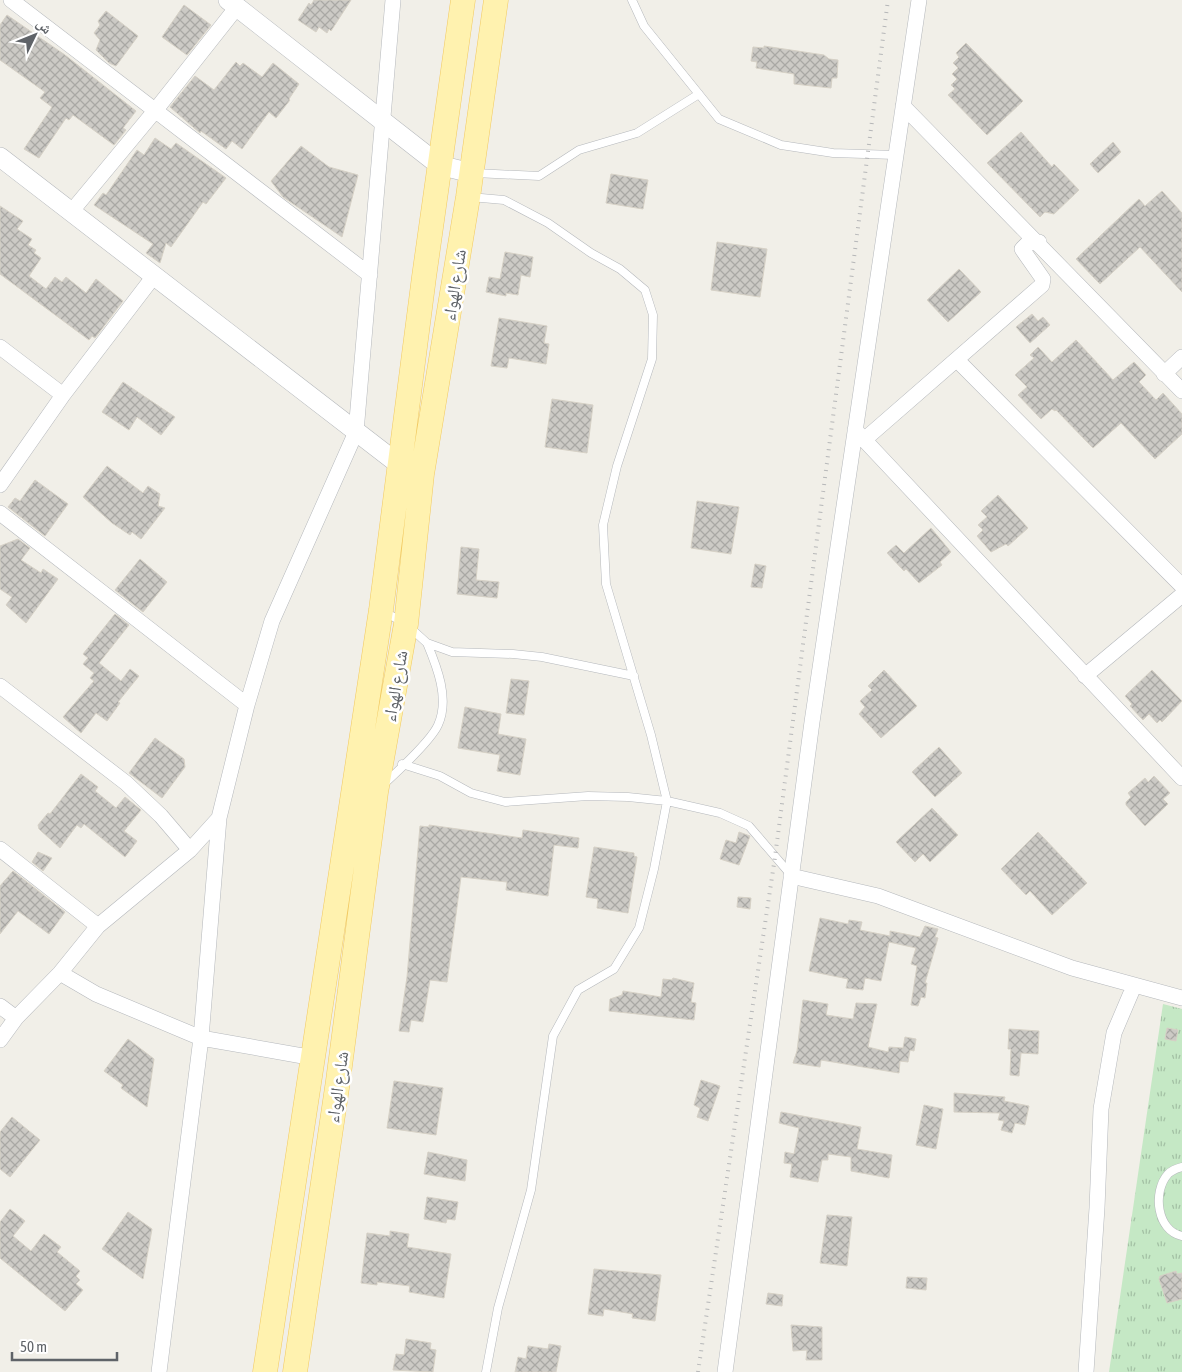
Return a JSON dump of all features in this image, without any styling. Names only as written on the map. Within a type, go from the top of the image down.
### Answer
[{"type":"main road","name":"شارع الهواء","points":[[294,1372],[338,1080],[381,610],[439,165],[463,0]]},
{"type":"main road","name":"شارع الهواء","points":[[265,1372],[314,1058],[364,794],[406,624],[422,474],[468,197],[496,0]]},
{"type":"street","points":[[10,0],[154,112],[370,275]]},
{"type":"street","points":[[159,1372],[201,1038],[219,818],[247,705],[272,621],[356,432],[393,0]]},
{"type":"street","points":[[725,1372],[791,876],[860,435],[895,155],[919,0]]},
{"type":"street","points":[[71,212],[154,112],[233,3],[439,165],[471,173]]},
{"type":"street","points":[[903,106],[1039,242],[1182,392]]},
{"type":"street","points":[[0,157],[401,466]]},
{"type":"street","points":[[860,435],[958,360],[1042,285],[1043,280],[1022,252],[1025,244],[1039,242]]},
{"type":"street","points":[[0,485],[63,394],[154,276]]},
{"type":"street","points":[[0,347],[63,394]]},
{"type":"street","points":[[1164,374],[1182,357]]},
{"type":"street","points":[[958,360],[1182,586]]},
{"type":"street","points":[[860,435],[1182,778]]},
{"type":"street","points":[[0,513],[247,705]]},
{"type":"street","points":[[1085,676],[1182,595]]},
{"type":"street","points":[[0,686],[132,788],[161,816],[190,850]]},
{"type":"street","points":[[0,1040],[16,1018],[60,973],[98,926],[190,850],[219,818]]},
{"type":"street","points":[[0,849],[98,926]]},
{"type":"street","points":[[791,876],[878,896],[1072,968],[1182,998]]},
{"type":"street","points":[[60,973],[96,994],[201,1038],[314,1058]]},
{"type":"street","points":[[1086,1372],[1096,1218],[1100,1109],[1114,1033],[1134,986]]},
{"type":"street","points":[[0,1006],[16,1018]]},
{"type":"lane","points":[[632,0],[644,26],[719,119],[782,145],[833,153],[895,155]]},
{"type":"lane","points":[[471,173],[539,176],[579,150],[637,133],[698,94]]},
{"type":"lane","points":[[468,197],[504,200],[531,214],[620,269],[645,290],[653,315],[652,359],[617,466],[603,525],[606,584],[634,676],[667,801],[640,928],[614,969],[578,990],[553,1036],[532,1190],[498,1308],[486,1372]]},
{"type":"lane","points":[[381,610],[406,624],[427,643],[452,652],[504,653],[542,657],[634,676]]},
{"type":"lane","points":[[364,794],[418,752],[438,725],[441,682],[427,643]]},
{"type":"lane","points":[[402,764],[440,776],[471,793],[504,802],[588,796],[667,801],[738,819],[749,826],[791,876]]},
{"type":"lane","points":[[1182,1167],[1169,1174],[1162,1184],[1159,1208],[1164,1226],[1173,1234],[1182,1236]]},
{"type":"green space","points":[[1163,1004],[1182,1009],[1182,1372],[1109,1372]]},
{"type":"building","points":[[314,0],[351,0],[331,31],[329,29],[327,33],[319,27],[316,32],[298,20],[309,3],[311,5]]},
{"type":"building","points":[[184,5],[211,25],[187,55],[162,37]]},
{"type":"building","points":[[106,11],[138,36],[116,66],[109,63],[96,50],[100,40],[94,33],[100,25],[98,21]]},
{"type":"building","points":[[7,15],[65,55],[136,111],[123,128],[126,130],[114,145],[73,115],[69,120],[66,118],[39,158],[24,149],[52,107],[40,98],[45,92],[0,60],[0,25]]},
{"type":"building","points":[[966,43],[1023,101],[987,135],[948,95],[955,89],[951,85],[957,79],[952,74],[958,68],[953,63],[959,57],[956,53]]},
{"type":"building","points":[[764,46],[824,55],[829,59],[838,60],[837,78],[832,78],[831,88],[794,84],[794,74],[756,68],[757,62],[751,61],[753,47],[764,48]]},
{"type":"building","points":[[236,62],[240,66],[243,63],[262,77],[273,63],[299,84],[290,100],[276,118],[269,112],[242,149],[232,141],[226,149],[201,131],[200,133],[170,107],[195,76],[214,90]]},
{"type":"building","points":[[1021,132],[1052,167],[1054,164],[1079,190],[1054,214],[1045,212],[1040,217],[987,163]]},
{"type":"building","points":[[155,138],[171,149],[176,143],[226,178],[206,204],[203,202],[171,247],[166,243],[160,263],[146,253],[153,244],[94,205],[103,193],[106,195],[137,150],[144,155]]},
{"type":"building","points":[[1113,142],[1121,152],[1098,173],[1090,164]]},
{"type":"building","points":[[301,146],[329,167],[358,175],[342,237],[283,197],[271,181]]},
{"type":"building","points":[[611,174],[648,180],[643,209],[606,203]]},
{"type":"building","points":[[1162,191],[1182,213],[1182,292],[1140,247],[1100,284],[1076,259],[1139,199],[1145,206]]},
{"type":"building","points":[[0,206],[23,221],[17,229],[32,239],[28,245],[36,250],[34,253],[41,258],[29,276],[46,289],[55,277],[62,282],[66,277],[86,293],[96,279],[123,301],[95,338],[92,336],[89,340],[0,274]]},
{"type":"building","points":[[717,242],[767,249],[760,297],[711,290]]},
{"type":"building","points":[[505,252],[533,257],[530,277],[521,275],[518,295],[506,293],[506,296],[486,292],[489,277],[500,279]]},
{"type":"building","points":[[959,269],[981,292],[948,322],[927,300]]},
{"type":"building","points":[[1032,314],[1038,321],[1043,317],[1050,325],[1030,343],[1016,327]]},
{"type":"building","points":[[499,318],[547,326],[544,343],[549,344],[546,364],[509,358],[507,368],[491,366]]},
{"type":"building","points":[[1076,340],[1113,380],[1134,362],[1146,375],[1139,382],[1156,400],[1163,393],[1182,414],[1182,434],[1155,459],[1121,423],[1093,448],[1056,410],[1052,409],[1041,419],[1018,395],[1027,387],[1015,375],[1034,358],[1030,355],[1038,347],[1052,362]]},
{"type":"building","points":[[123,382],[175,417],[161,435],[137,417],[129,430],[102,412]]},
{"type":"building","points":[[552,399],[593,405],[587,453],[545,447]]},
{"type":"building","points":[[107,466],[143,493],[148,486],[160,494],[158,506],[165,508],[141,539],[132,532],[130,535],[112,523],[83,497]]},
{"type":"building","points":[[35,480],[68,504],[45,536],[8,507],[15,498],[20,501]]},
{"type":"building","points":[[998,495],[1028,528],[1008,546],[1006,544],[991,552],[977,536],[983,530],[978,525],[987,517],[981,511]]},
{"type":"building","points":[[697,501],[739,507],[731,554],[691,548]]},
{"type":"building","points":[[931,528],[951,552],[940,562],[942,565],[919,583],[906,569],[904,571],[887,553],[896,545],[904,553]]},
{"type":"building","points":[[18,539],[30,548],[21,560],[41,573],[43,569],[58,579],[26,623],[6,605],[12,597],[0,589],[0,546]]},
{"type":"building","points":[[461,547],[479,549],[476,580],[499,582],[497,598],[457,594]]},
{"type":"building","points":[[140,559],[167,582],[143,612],[115,590]]},
{"type":"building","points":[[755,564],[766,566],[762,588],[751,587]]},
{"type":"building","points":[[115,614],[129,625],[99,663],[121,681],[130,669],[139,676],[118,702],[120,703],[107,721],[96,713],[81,733],[63,717],[94,681],[90,678],[94,673],[83,664],[88,658],[83,654]]},
{"type":"building","points":[[884,670],[917,706],[881,738],[859,714],[865,707],[860,701],[872,690],[868,686]]},
{"type":"building","points":[[1152,670],[1182,701],[1162,722],[1160,720],[1157,723],[1149,714],[1143,720],[1130,706],[1132,704],[1125,696]]},
{"type":"building","points":[[511,679],[529,681],[524,715],[506,713]]},
{"type":"building","points":[[465,707],[501,714],[498,734],[526,739],[520,775],[497,771],[500,755],[458,748]]},
{"type":"building","points":[[155,738],[184,759],[185,767],[162,798],[129,773]]},
{"type":"building","points":[[939,747],[962,773],[935,797],[912,772]]},
{"type":"building","points":[[81,774],[98,787],[95,791],[116,808],[125,797],[141,810],[124,831],[137,841],[125,857],[84,824],[81,828],[77,825],[60,848],[39,829],[38,825],[48,813],[50,814]]},
{"type":"building","points":[[1154,776],[1170,793],[1163,799],[1168,804],[1145,826],[1126,805],[1126,802],[1131,797],[1128,793],[1145,778],[1148,782]]},
{"type":"building","points":[[932,808],[958,835],[930,862],[923,854],[915,862],[896,842]]},
{"type":"building","points":[[429,825],[522,838],[523,830],[579,838],[578,848],[554,845],[548,896],[506,890],[507,882],[461,877],[447,982],[430,980],[423,1022],[411,1020],[409,1032],[399,1031],[407,977],[420,826],[429,827]]},
{"type":"building","points":[[739,832],[750,836],[739,865],[720,859],[726,840],[736,843]]},
{"type":"building","points":[[1038,832],[1087,883],[1052,915],[1030,891],[1026,895],[1001,869]]},
{"type":"building","points":[[594,847],[634,853],[634,856],[637,857],[628,913],[597,908],[598,899],[586,897]]},
{"type":"building","points":[[38,852],[52,858],[43,871],[32,862]]},
{"type":"building","points":[[13,871],[65,912],[49,934],[18,911],[0,934],[0,886]]},
{"type":"building","points":[[738,897],[751,898],[750,909],[737,907]]},
{"type":"building","points":[[820,918],[848,924],[849,920],[862,922],[860,930],[890,936],[890,931],[920,937],[925,926],[938,929],[935,937],[938,938],[925,983],[927,983],[925,998],[921,997],[918,1006],[911,1005],[917,966],[911,964],[916,948],[889,942],[881,981],[865,978],[863,990],[846,988],[848,979],[809,971]]},
{"type":"building","points":[[673,978],[694,983],[691,1002],[696,1003],[694,1020],[609,1011],[610,999],[622,995],[623,991],[661,997],[663,979],[672,980]]},
{"type":"building","points":[[803,1000],[828,1004],[826,1015],[853,1019],[856,1003],[877,1004],[868,1047],[888,1052],[889,1047],[903,1048],[905,1037],[916,1039],[914,1051],[910,1050],[908,1062],[900,1061],[899,1073],[821,1060],[820,1067],[793,1063],[797,1051]]},
{"type":"building","points":[[1167,1028],[1178,1030],[1176,1041],[1165,1039]]},
{"type":"building","points":[[1009,1029],[1039,1031],[1038,1054],[1021,1053],[1019,1076],[1010,1075],[1011,1049],[1008,1049]]},
{"type":"building","points":[[128,1039],[154,1059],[147,1107],[121,1088],[123,1085],[104,1071]]},
{"type":"building","points":[[701,1080],[720,1086],[708,1121],[697,1117],[700,1108],[694,1105]]},
{"type":"building","points":[[394,1081],[443,1088],[436,1135],[387,1128]]},
{"type":"building","points":[[954,1093],[1005,1097],[1004,1101],[1029,1106],[1025,1125],[1015,1123],[1012,1133],[1001,1130],[1004,1121],[998,1120],[1000,1113],[954,1112]]},
{"type":"building","points":[[924,1105],[943,1109],[936,1149],[916,1145]]},
{"type":"building","points":[[781,1112],[861,1127],[857,1149],[892,1155],[889,1178],[851,1171],[851,1157],[828,1154],[828,1160],[822,1160],[818,1182],[790,1177],[792,1164],[784,1163],[785,1152],[794,1154],[799,1128],[779,1123]]},
{"type":"building","points":[[12,1117],[40,1140],[10,1177],[0,1169],[0,1132]]},
{"type":"building","points":[[428,1152],[467,1160],[465,1181],[424,1174]]},
{"type":"building","points":[[427,1197],[458,1202],[455,1220],[447,1219],[446,1223],[424,1219]]},
{"type":"building","points":[[10,1209],[25,1221],[13,1236],[31,1251],[44,1234],[61,1247],[57,1252],[80,1271],[76,1276],[80,1280],[76,1284],[83,1290],[65,1311],[0,1258],[0,1222]]},
{"type":"building","points":[[128,1212],[152,1229],[143,1279],[102,1249]]},
{"type":"building","points":[[827,1215],[852,1217],[847,1266],[820,1263]]},
{"type":"building","points":[[390,1231],[409,1234],[407,1247],[451,1254],[444,1298],[409,1292],[410,1286],[377,1282],[377,1285],[361,1283],[367,1233],[390,1236]]},
{"type":"building","points":[[594,1269],[661,1275],[655,1321],[632,1318],[633,1314],[604,1309],[603,1316],[588,1314]]},
{"type":"building","points":[[1176,1271],[1177,1274],[1182,1273],[1182,1299],[1167,1303],[1159,1279],[1160,1276]]},
{"type":"building","points":[[907,1277],[927,1278],[926,1290],[906,1288]]},
{"type":"building","points":[[768,1293],[783,1295],[782,1306],[766,1304]]},
{"type":"building","points":[[791,1325],[822,1327],[822,1360],[806,1360],[807,1350],[793,1351]]},
{"type":"building","points":[[406,1339],[431,1343],[430,1349],[436,1350],[433,1372],[393,1370],[396,1354],[404,1355]]},
{"type":"building","points":[[549,1344],[561,1346],[556,1372],[515,1372],[518,1357],[526,1359],[528,1346],[548,1349]]},
{"type":"railway","points":[[698,1372],[775,857],[888,0]]}]
